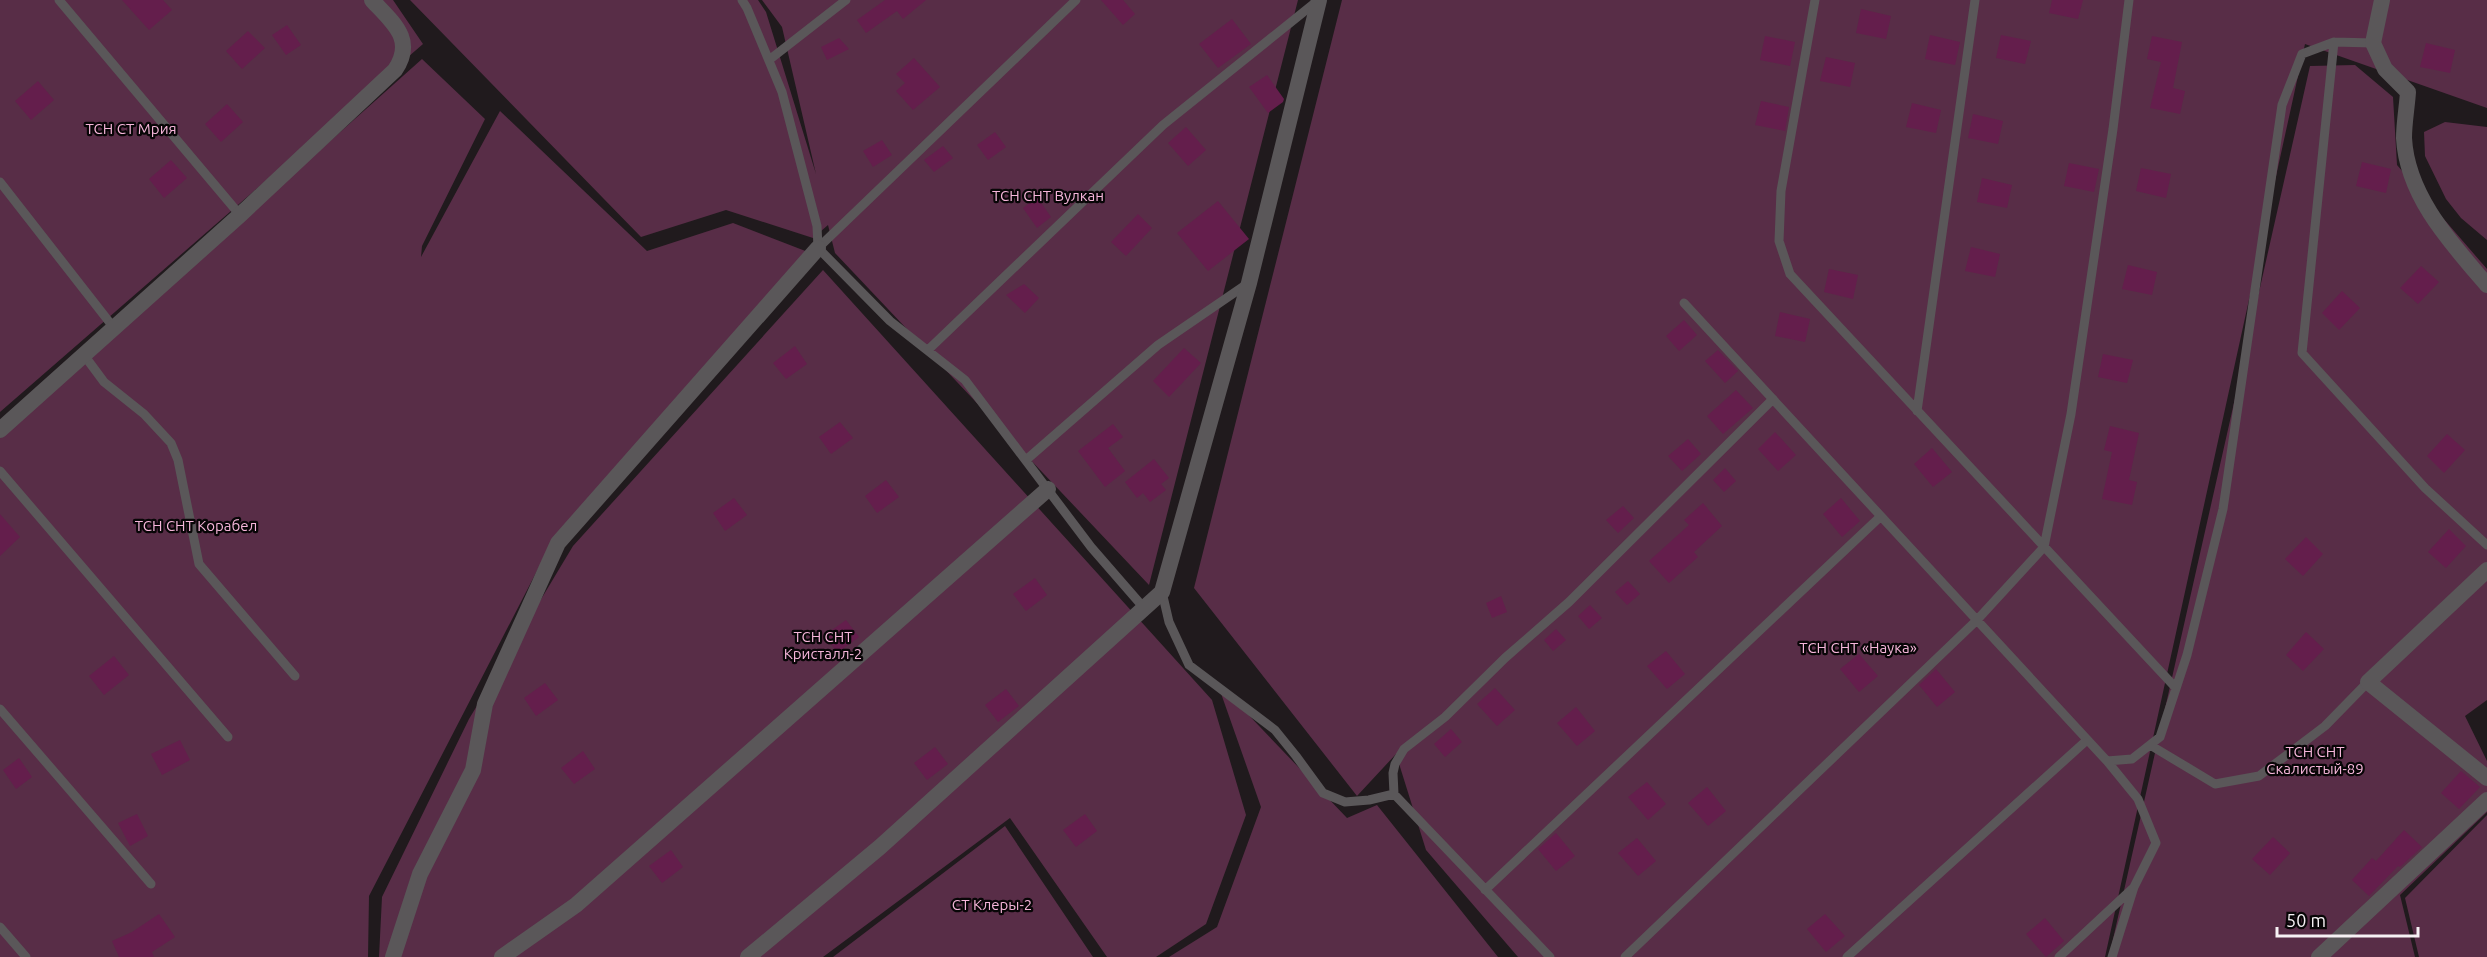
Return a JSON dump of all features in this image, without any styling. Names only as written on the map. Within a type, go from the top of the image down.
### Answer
[{"type":"street","points":[[0,430],[240,215],[394,70],[401,61],[404,50],[403,39],[398,28],[372,0]]},
{"type":"street","points":[[747,957],[880,847],[1162,592],[1250,283],[1318,0]]},
{"type":"street","points":[[2382,0],[2373,42],[2385,69],[2408,92],[2404,138],[2412,181],[2448,241],[2487,285]]},
{"type":"street","points":[[393,957],[420,874],[473,771],[485,704],[558,543],[818,248]]},
{"type":"street","points":[[502,957],[576,905],[1047,489]]},
{"type":"street","points":[[2487,570],[2368,682],[2487,778]]},
{"type":"street","points":[[2319,957],[2487,800]]},
{"type":"lane","points":[[59,0],[240,215]]},
{"type":"lane","points":[[742,0],[782,92],[817,226],[818,248],[890,321],[965,380],[1091,547],[1144,608]]},
{"type":"lane","points":[[769,60],[846,0]]},
{"type":"lane","points":[[818,248],[1076,0]]},
{"type":"lane","points":[[928,350],[1163,126],[1318,0]]},
{"type":"lane","points":[[1815,0],[1782,191],[1779,241],[1790,274],[2175,687]]},
{"type":"lane","points":[[1917,411],[1975,0]]},
{"type":"lane","points":[[1625,957],[1977,620],[2044,547],[2071,414],[2113,129],[2129,0]]},
{"type":"lane","points":[[2107,761],[2132,759],[2160,737],[2187,655],[2223,509],[2282,105],[2302,54],[2334,42],[2373,42]]},
{"type":"lane","points":[[2334,42],[2302,353],[2425,488],[2487,544]]},
{"type":"lane","points":[[0,182],[114,328]]},
{"type":"lane","points":[[1026,460],[1158,345],[1250,283]]},
{"type":"lane","points":[[1684,303],[2107,761],[2138,799],[2156,843],[2134,887],[2112,957]]},
{"type":"lane","points":[[84,355],[104,382],[144,414],[171,443],[178,460],[199,564],[295,676]]},
{"type":"lane","points":[[1550,957],[1394,794],[1395,764],[1404,749],[1445,717],[1505,658],[1569,602],[1773,399]]},
{"type":"lane","points":[[0,471],[228,737]]},
{"type":"lane","points":[[1485,890],[1881,516]]},
{"type":"lane","points":[[1162,592],[1169,622],[1189,665],[1275,730],[1323,793],[1345,802],[1369,800],[1394,794]]},
{"type":"lane","points":[[2150,745],[2214,784],[2259,776],[2325,726],[2368,682]]},
{"type":"lane","points":[[0,709],[151,884]]},
{"type":"lane","points":[[1847,957],[2087,740]]},
{"type":"lane","points":[[2059,957],[2134,887]]},
{"type":"lane","points":[[0,927],[26,957]]},
{"type":"green space","name":"ТСН СТ Мрия","points":[[0,0],[393,0],[423,44],[0,412]]},
{"type":"green space","name":"ТСН СНТ Вулкан","points":[[410,0],[758,0],[766,12],[816,174],[782,27],[762,0],[1298,0],[1149,585],[835,253],[828,225],[813,238],[726,210],[641,237]]},
{"type":"green space","name":"ТСН СНТ «Наука»","points":[[1342,0],[2487,0],[2487,108],[2305,44],[2105,957],[1518,957],[1426,850],[1396,754],[1357,796],[1194,588]]},
{"type":"green space","name":"ТСН СНТ Корабел","points":[[422,59],[485,119],[422,246],[421,257],[500,111],[647,251],[733,223],[808,252],[540,565],[369,896],[368,957],[0,957],[0,436]]},
{"type":"green space","name":"ТСН СНТ Скалистый-89","points":[[2355,65],[2393,97],[2397,165],[2487,269],[2487,700],[2465,716],[2487,761],[2487,812],[2400,895],[2415,957],[2109,957],[2310,66]]},
{"type":"green space","points":[[2445,122],[2487,127],[2487,240],[2461,218],[2446,199],[2425,156],[2424,132]]},
{"type":"green space","name":"ТСН СНТ Кристалл-2","points":[[823,270],[1212,700],[1246,815],[1206,924],[1156,957],[1107,957],[1010,818],[823,957],[379,957],[382,897],[469,719],[573,546]]},
{"type":"green space","points":[[1217,682],[1347,818],[1377,805],[1498,957],[1169,957],[1217,927],[1261,807]]},
{"type":"green space","points":[[2487,815],[2487,957],[2419,957],[2405,898]]},
{"type":"green space","name":"СТ Клеры-2","points":[[1005,826],[1093,957],[833,957]]},
{"type":"building","points":[[122,0],[163,0],[172,10],[149,30]]},
{"type":"building","points":[[885,0],[926,0],[903,19],[897,11],[866,33],[857,20]]},
{"type":"building","points":[[1101,0],[1123,0],[1135,14],[1123,25]]},
{"type":"building","points":[[2052,0],[2083,0],[2078,19],[2049,13]]},
{"type":"building","points":[[1861,9],[1891,16],[1886,39],[1856,33]]},
{"type":"building","points":[[1232,19],[1251,44],[1218,68],[1199,44]]},
{"type":"building","points":[[287,25],[301,45],[286,55],[272,35]]},
{"type":"building","points":[[248,31],[265,48],[242,69],[226,51]]},
{"type":"building","points":[[1930,35],[1960,42],[1955,65],[1925,59]]},
{"type":"building","points":[[2001,35],[2031,41],[2025,64],[1996,58]]},
{"type":"building","points":[[1765,36],[1795,42],[1790,66],[1760,60]]},
{"type":"building","points":[[2152,36],[2182,42],[2173,88],[2185,91],[2180,114],[2150,108],[2161,62],[2147,59]]},
{"type":"building","points":[[839,38],[849,49],[827,60],[821,47]]},
{"type":"building","points":[[2426,43],[2455,50],[2450,73],[2420,67]]},
{"type":"building","points":[[1826,57],[1855,63],[1850,87],[1820,81]]},
{"type":"building","points":[[914,58],[940,87],[913,110],[896,91],[905,83],[896,74]]},
{"type":"building","points":[[1267,75],[1284,99],[1268,113],[1249,87]]},
{"type":"building","points":[[38,81],[54,100],[31,120],[15,101]]},
{"type":"building","points":[[1761,101],[1789,107],[1785,131],[1755,125]]},
{"type":"building","points":[[1912,103],[1941,110],[1936,133],[1906,127]]},
{"type":"building","points":[[227,104],[243,122],[221,142],[205,124]]},
{"type":"building","points":[[1973,114],[2003,121],[1998,144],[1968,138]]},
{"type":"building","points":[[1186,127],[1206,150],[1188,166],[1168,143]]},
{"type":"building","points":[[995,132],[1006,147],[988,160],[977,145]]},
{"type":"building","points":[[882,140],[892,155],[873,167],[863,151]]},
{"type":"building","points":[[943,146],[953,158],[934,172],[924,160]]},
{"type":"building","points":[[171,160],[187,178],[164,198],[149,179]]},
{"type":"building","points":[[2362,162],[2391,169],[2386,193],[2356,186]]},
{"type":"building","points":[[2069,163],[2099,169],[2094,192],[2064,186]]},
{"type":"building","points":[[2141,168],[2171,174],[2166,198],[2136,191]]},
{"type":"building","points":[[1982,178],[2012,185],[2007,208],[1977,202]]},
{"type":"building","points":[[1037,197],[1051,217],[1037,228],[1023,208]]},
{"type":"building","points":[[1218,201],[1249,239],[1208,271],[1177,233]]},
{"type":"building","points":[[1138,214],[1152,228],[1126,256],[1111,242]]},
{"type":"building","points":[[1971,247],[2000,254],[1995,277],[1965,271]]},
{"type":"building","points":[[2128,265],[2157,272],[2152,295],[2122,289]]},
{"type":"building","points":[[2421,266],[2439,282],[2418,304],[2400,288]]},
{"type":"building","points":[[1829,269],[1858,275],[1853,299],[1824,292]]},
{"type":"building","points":[[1024,284],[1039,298],[1025,313],[1006,295]]},
{"type":"building","points":[[2342,291],[2360,308],[2339,330],[2322,313]]},
{"type":"building","points":[[1780,312],[1810,319],[1805,342],[1775,336]]},
{"type":"building","points":[[1684,320],[1697,335],[1679,351],[1666,336]]},
{"type":"building","points":[[795,346],[807,364],[786,379],[773,363]]},
{"type":"building","points":[[1184,348],[1201,363],[1169,397],[1153,381]]},
{"type":"building","points":[[1718,350],[1738,371],[1725,383],[1705,361]]},
{"type":"building","points":[[2103,354],[2133,360],[2127,383],[2098,377]]},
{"type":"building","points":[[1736,390],[1753,408],[1723,434],[1707,416]]},
{"type":"building","points":[[840,422],[853,438],[831,454],[819,437]]},
{"type":"building","points":[[1113,424],[1123,437],[1108,448],[1125,471],[1105,487],[1078,451]]},
{"type":"building","points":[[2110,426],[2139,433],[2129,480],[2137,482],[2132,505],[2102,499],[2112,452],[2104,450]]},
{"type":"building","points":[[1775,432],[1796,455],[1778,471],[1758,449]]},
{"type":"building","points":[[2447,434],[2465,450],[2444,473],[2427,456]]},
{"type":"building","points":[[1688,439],[1701,454],[1682,471],[1668,456]]},
{"type":"building","points":[[1932,448],[1952,472],[1933,487],[1914,464]]},
{"type":"building","points":[[1154,459],[1169,478],[1161,484],[1166,490],[1150,502],[1143,493],[1137,498],[1125,482]]},
{"type":"building","points":[[1725,468],[1736,481],[1724,492],[1713,480]]},
{"type":"building","points":[[886,480],[899,497],[877,513],[865,496]]},
{"type":"building","points":[[734,498],[747,515],[725,531],[713,513]]},
{"type":"building","points":[[1841,498],[1860,521],[1842,537],[1823,514]]},
{"type":"building","points":[[1703,503],[1722,526],[1694,552],[1698,557],[1669,583],[1649,561],[1689,525],[1684,520]]},
{"type":"building","points":[[1623,506],[1634,518],[1618,533],[1606,520]]},
{"type":"building","points":[[0,514],[20,537],[0,556]]},
{"type":"building","points":[[2449,529],[2466,546],[2446,568],[2428,552]]},
{"type":"building","points":[[2306,537],[2323,554],[2303,576],[2285,559]]},
{"type":"building","points":[[1035,578],[1047,595],[1026,611],[1013,594]]},
{"type":"building","points":[[1628,581],[1640,594],[1627,605],[1615,592]]},
{"type":"building","points":[[1501,596],[1507,612],[1492,618],[1486,603]]},
{"type":"building","points":[[1590,605],[1602,618],[1589,629],[1578,616]]},
{"type":"building","points":[[846,620],[859,637],[837,653],[825,635]]},
{"type":"building","points":[[1556,629],[1566,640],[1553,651],[1544,640]]},
{"type":"building","points":[[2306,632],[2324,649],[2303,671],[2286,655]]},
{"type":"building","points":[[1666,651],[1685,674],[1667,689],[1647,666]]},
{"type":"building","points":[[1859,654],[1878,676],[1859,692],[1840,669]]},
{"type":"building","points":[[114,656],[129,675],[104,695],[89,676]]},
{"type":"building","points":[[1936,669],[1955,692],[1937,707],[1919,685]]},
{"type":"building","points":[[545,683],[558,700],[536,716],[524,698]]},
{"type":"building","points":[[1495,688],[1515,710],[1497,726],[1477,704]]},
{"type":"building","points":[[1006,689],[1019,706],[998,722],[985,705]]},
{"type":"building","points":[[1576,707],[1595,731],[1577,746],[1557,723]]},
{"type":"building","points":[[1451,729],[1462,742],[1445,757],[1434,744]]},
{"type":"building","points":[[180,740],[190,760],[162,775],[151,754]]},
{"type":"building","points":[[935,747],[948,764],[927,780],[914,763]]},
{"type":"building","points":[[583,751],[595,769],[574,784],[561,768]]},
{"type":"building","points":[[19,758],[32,777],[16,789],[3,770]]},
{"type":"building","points":[[2461,771],[2480,787],[2459,809],[2441,793]]},
{"type":"building","points":[[1647,782],[1666,804],[1648,820],[1628,797]]},
{"type":"building","points":[[1707,787],[1726,811],[1708,826],[1688,803]]},
{"type":"building","points":[[137,814],[148,836],[130,846],[118,823]]},
{"type":"building","points":[[1085,814],[1097,831],[1076,847],[1063,830]]},
{"type":"building","points":[[2404,830],[2422,847],[2400,867],[2398,866],[2369,896],[2352,880],[2372,858],[2376,861]]},
{"type":"building","points":[[1556,833],[1575,856],[1556,871],[1538,849]]},
{"type":"building","points":[[2273,837],[2290,853],[2270,875],[2252,859]]},
{"type":"building","points":[[1637,838],[1656,861],[1638,876],[1618,853]]},
{"type":"building","points":[[671,850],[683,867],[662,883],[649,866]]},
{"type":"building","points":[[159,914],[175,937],[152,952],[154,957],[119,957],[112,941],[132,932]]},
{"type":"building","points":[[1825,914],[1845,936],[1826,952],[1807,929]]},
{"type":"building","points":[[2045,918],[2064,941],[2046,957],[2026,934]]}]
